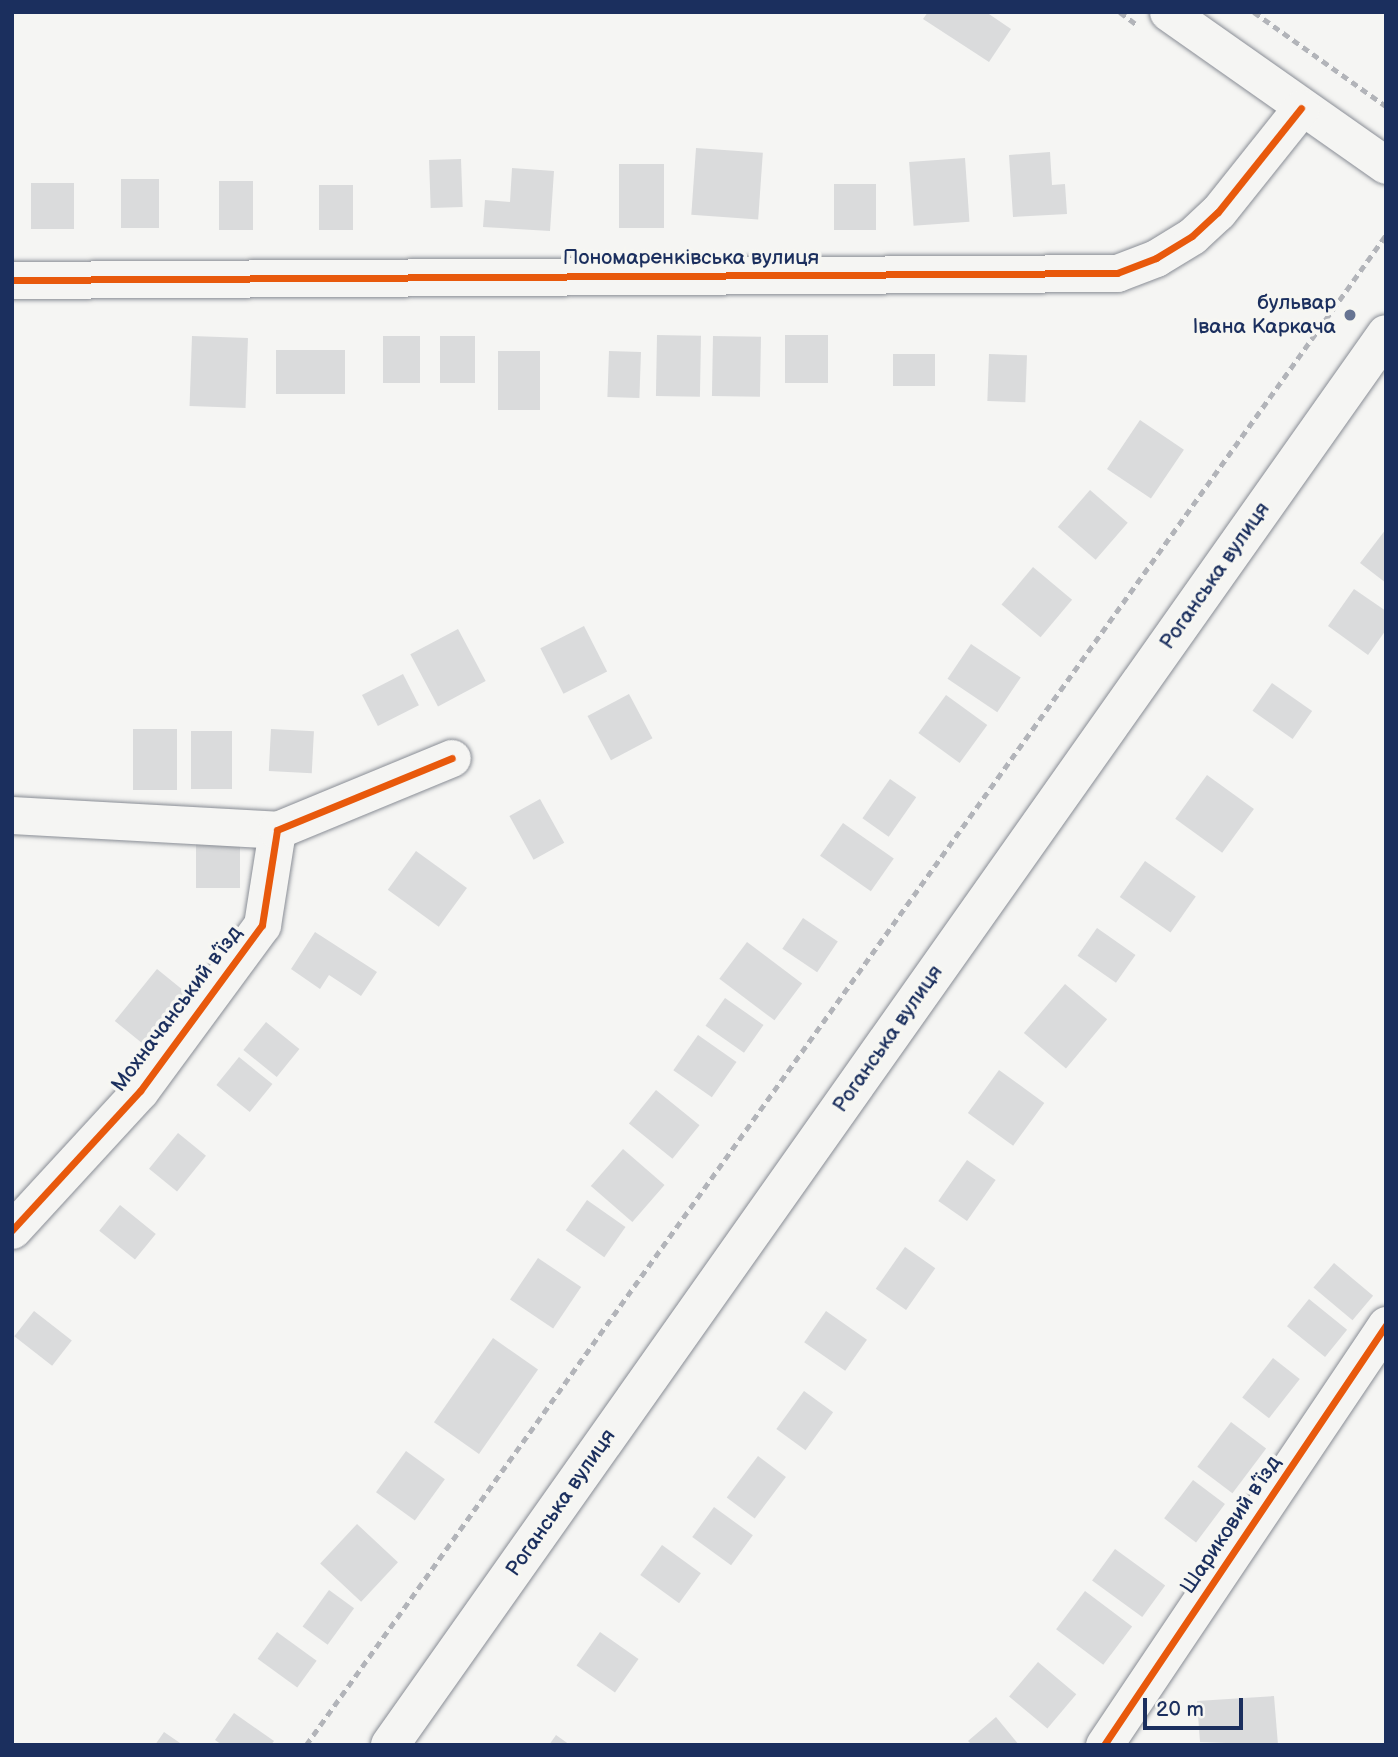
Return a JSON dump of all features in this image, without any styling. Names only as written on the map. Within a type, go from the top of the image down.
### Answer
[{"type":"main road","name":"Роганська вулиця","points":[[390,1745],[1386,334]]},
{"type":"street","points":[[1179,15],[1301,108],[1386,165]]},
{"type":"street","name":"Пономаренківська вулиця","points":[[12,280],[1117,273],[1156,258],[1192,236],[1217,212],[1301,108]]},
{"type":"street","points":[[12,815],[277,830],[452,758]]},
{"type":"street","name":"Мохначанський в’їзд","points":[[12,1230],[140,1091],[262,925],[277,830]]},
{"type":"street","name":"Шариковий в’їзд","points":[[1104,1745],[1386,1325]]},
{"type":"path","points":[[1254,12],[1386,106]]},
{"type":"path","points":[[306,1745],[1386,235]]},
{"type":"building","points":[[928,12],[986,12],[1011,29],[989,62],[923,19]]},
{"type":"building","points":[[696,148],[763,153],[758,220],[691,215]]},
{"type":"building","points":[[1050,152],[1052,185],[1065,184],[1067,214],[1013,217],[1009,155]]},
{"type":"building","points":[[965,158],[969,222],[914,226],[909,162]]},
{"type":"building","points":[[461,159],[463,207],[431,208],[429,160]]},
{"type":"building","points":[[619,164],[664,164],[664,228],[619,228]]},
{"type":"building","points":[[512,168],[554,171],[550,231],[483,227],[485,200],[510,202]]},
{"type":"building","points":[[121,179],[159,179],[159,228],[121,228]]},
{"type":"building","points":[[219,181],[253,181],[253,230],[219,230]]},
{"type":"building","points":[[31,183],[74,183],[74,229],[31,229]]},
{"type":"building","points":[[834,184],[876,184],[876,230],[834,230]]},
{"type":"building","points":[[319,185],[353,185],[353,230],[319,230]]},
{"type":"building","points":[[657,335],[701,336],[700,397],[656,396]]},
{"type":"building","points":[[785,335],[828,335],[828,383],[785,383]]},
{"type":"building","points":[[192,336],[248,338],[246,408],[190,406]]},
{"type":"building","points":[[383,336],[420,336],[420,383],[383,383]]},
{"type":"building","points":[[440,336],[475,336],[475,383],[440,383]]},
{"type":"building","points":[[713,336],[761,337],[760,397],[712,396]]},
{"type":"building","points":[[276,350],[345,350],[345,394],[276,394]]},
{"type":"building","points":[[498,351],[540,351],[540,410],[498,410]]},
{"type":"building","points":[[609,351],[641,352],[639,398],[607,397]]},
{"type":"building","points":[[893,354],[935,354],[935,386],[893,386]]},
{"type":"building","points":[[989,354],[1027,355],[1025,402],[987,401]]},
{"type":"building","points":[[1140,420],[1184,450],[1151,499],[1107,469]]},
{"type":"building","points":[[1090,490],[1128,523],[1096,560],[1058,527]]},
{"type":"building","points":[[1386,529],[1386,583],[1360,563]]},
{"type":"building","points":[[1033,567],[1072,600],[1041,637],[1002,605]]},
{"type":"building","points":[[1354,589],[1386,611],[1386,630],[1368,655],[1328,626]]},
{"type":"building","points":[[584,626],[607,671],[563,694],[540,648]]},
{"type":"building","points":[[458,629],[486,681],[438,706],[410,654]]},
{"type":"building","points":[[971,644],[1021,678],[997,712],[948,679]]},
{"type":"building","points":[[403,674],[419,705],[378,726],[362,695]]},
{"type":"building","points":[[1272,683],[1312,711],[1293,739],[1252,711]]},
{"type":"building","points":[[629,694],[652,738],[611,760],[588,716]]},
{"type":"building","points":[[946,695],[987,725],[960,763],[918,733]]},
{"type":"building","points":[[133,729],[177,729],[177,790],[133,790]]},
{"type":"building","points":[[271,729],[314,731],[312,773],[269,771]]},
{"type":"building","points":[[191,731],[232,731],[232,789],[191,789]]},
{"type":"building","points":[[1207,775],[1254,809],[1222,853],[1175,819]]},
{"type":"building","points":[[890,779],[916,797],[889,837],[862,818]]},
{"type":"building","points":[[540,799],[564,843],[534,860],[509,816]]},
{"type":"building","points":[[843,823],[894,859],[871,891],[820,856]]},
{"type":"building","points":[[196,841],[240,841],[240,888],[196,888]]},
{"type":"building","points":[[416,851],[467,888],[439,927],[388,890]]},
{"type":"building","points":[[1145,861],[1196,897],[1171,933],[1120,897]]},
{"type":"building","points":[[803,918],[838,941],[817,972],[782,949]]},
{"type":"building","points":[[1097,928],[1136,955],[1116,983],[1077,956]]},
{"type":"building","points":[[315,932],[377,972],[361,996],[329,975],[320,989],[291,969]]},
{"type":"building","points":[[747,942],[802,984],[774,1020],[719,979]]},
{"type":"building","points":[[157,969],[188,994],[146,1046],[115,1021]]},
{"type":"building","points":[[1065,984],[1107,1019],[1066,1068],[1024,1033]]},
{"type":"building","points":[[725,998],[764,1025],[744,1053],[705,1026]]},
{"type":"building","points":[[266,1022],[299,1049],[277,1077],[243,1050]]},
{"type":"building","points":[[698,1035],[737,1062],[712,1097],[673,1070]]},
{"type":"building","points":[[239,1057],[272,1084],[250,1112],[216,1085]]},
{"type":"building","points":[[999,1070],[1044,1103],[1013,1146],[968,1113]]},
{"type":"building","points":[[656,1090],[700,1125],[672,1159],[629,1123]]},
{"type":"building","points":[[178,1133],[206,1156],[177,1191],[149,1169]]},
{"type":"building","points":[[623,1149],[665,1185],[632,1222],[591,1186]]},
{"type":"building","points":[[967,1160],[996,1180],[967,1221],[938,1201]]},
{"type":"building","points":[[587,1200],[626,1227],[604,1257],[566,1230]]},
{"type":"building","points":[[120,1205],[156,1234],[135,1260],[99,1231]]},
{"type":"building","points":[[905,1247],[935,1268],[906,1310],[876,1289]]},
{"type":"building","points":[[538,1258],[581,1287],[553,1329],[510,1299]]},
{"type":"building","points":[[1334,1263],[1373,1296],[1352,1320],[1313,1288]]},
{"type":"building","points":[[1309,1299],[1347,1330],[1325,1357],[1287,1326]]},
{"type":"building","points":[[34,1311],[72,1341],[52,1366],[14,1336]]},
{"type":"building","points":[[826,1311],[867,1340],[845,1371],[804,1342]]},
{"type":"building","points":[[493,1338],[538,1370],[479,1454],[434,1422]]},
{"type":"building","points":[[1273,1358],[1300,1379],[1269,1418],[1242,1397]]},
{"type":"building","points":[[804,1391],[833,1412],[805,1450],[776,1429]]},
{"type":"building","points":[[1231,1422],[1266,1448],[1232,1493],[1197,1467]]},
{"type":"building","points":[[406,1451],[445,1479],[415,1520],[376,1492]]},
{"type":"building","points":[[758,1456],[786,1477],[755,1519],[727,1498]]},
{"type":"building","points":[[1193,1480],[1225,1504],[1196,1542],[1164,1518]]},
{"type":"building","points":[[714,1507],[753,1535],[731,1565],[692,1537]]},
{"type":"building","points":[[357,1524],[398,1562],[361,1602],[320,1563]]},
{"type":"building","points":[[662,1545],[701,1573],[679,1603],[640,1575]]},
{"type":"building","points":[[1115,1549],[1165,1585],[1142,1617],[1092,1581]]},
{"type":"building","points":[[329,1590],[354,1608],[328,1645],[303,1626]]},
{"type":"building","points":[[1085,1591],[1132,1627],[1103,1665],[1056,1629]]},
{"type":"building","points":[[277,1632],[317,1661],[297,1687],[258,1659]]},
{"type":"building","points":[[600,1632],[639,1659],[615,1693],[576,1666]]},
{"type":"building","points":[[1038,1662],[1076,1694],[1047,1729],[1009,1696]]},
{"type":"building","points":[[1274,1696],[1278,1745],[1200,1742],[1197,1701]]},
{"type":"building","points":[[234,1713],[274,1741],[271,1745],[222,1745],[215,1740]]},
{"type":"building","points":[[996,1717],[1019,1745],[972,1745],[968,1741]]},
{"type":"building","points":[[164,1732],[183,1745],[155,1745]]},
{"type":"building","points":[[556,1735],[570,1745],[549,1745]]},
{"type":"cycle path","points":[[12,280],[1117,273],[1156,258],[1192,236],[1218,212],[1301,108]]},
{"type":"cycle path","points":[[12,1230],[140,1091],[262,925],[277,830],[452,758]]},
{"type":"cycle path","points":[[1104,1745],[1386,1325]]},
{"type":"place","name":"бульвар Івана Каркача","points":[[1350,315]]}]
